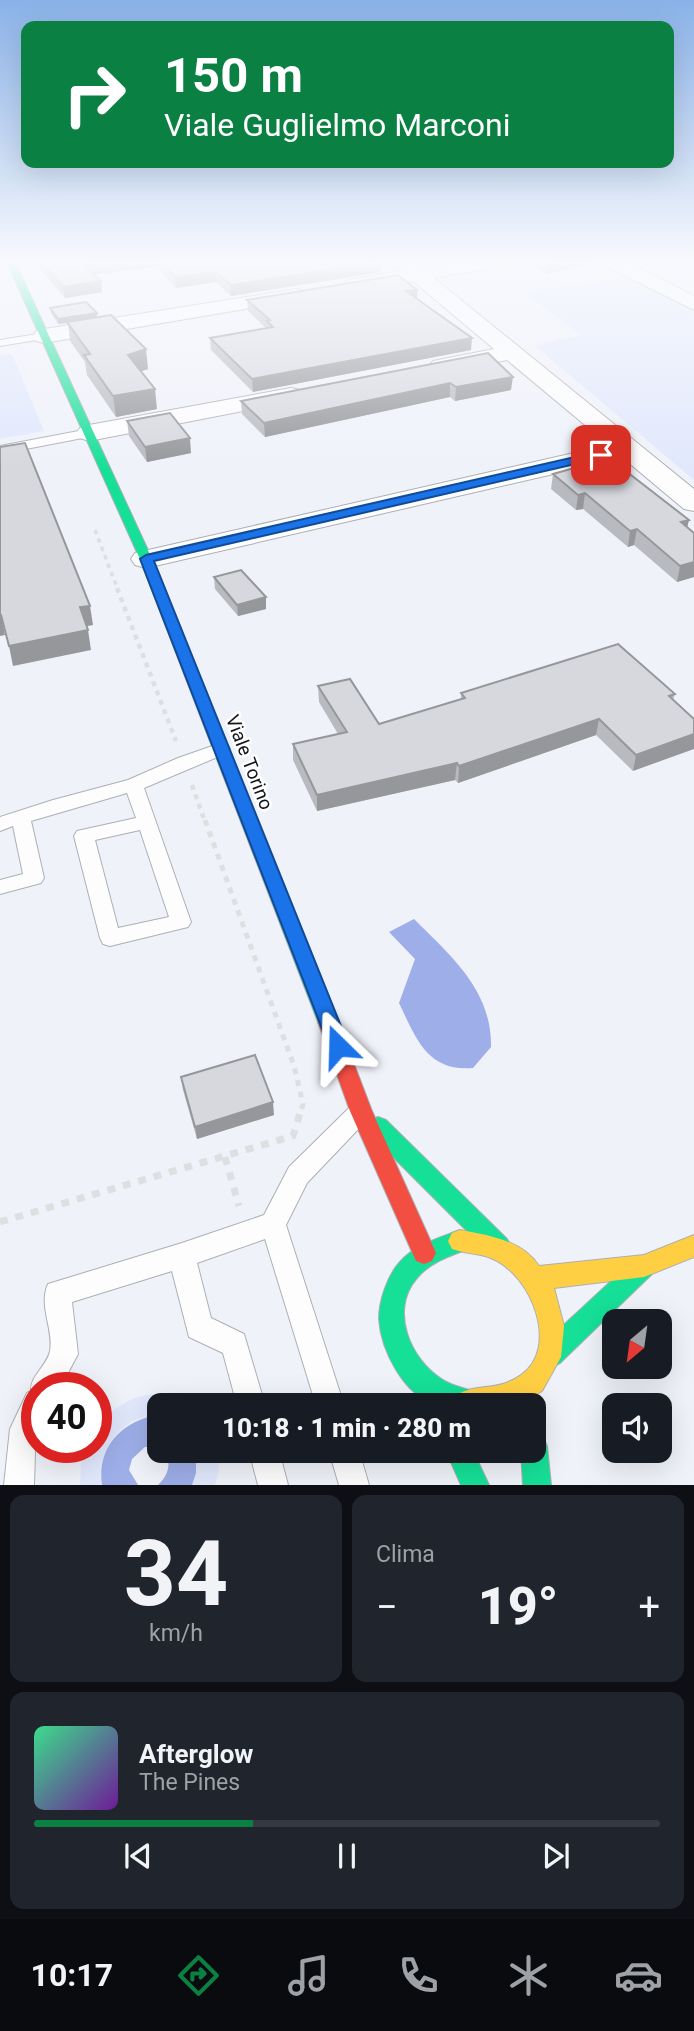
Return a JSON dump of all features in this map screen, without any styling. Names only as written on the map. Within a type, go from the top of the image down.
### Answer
[{"type":"street","name":"Viale Torino","points":[[41,329],[146,559],[338,1046],[361,1111],[424,1253]]},
{"type":"street","points":[[44,336],[85,329]]},
{"type":"street","points":[[484,329],[694,503]]},
{"type":"street","points":[[416,370],[512,352]]},
{"type":"street","points":[[89,433],[307,391]]},
{"type":"street","points":[[146,559],[628,449]]},
{"type":"street","name":"Viale Torino","points":[[361,1111],[499,1247]]},
{"type":"street","points":[[433,1393],[409,1368],[392,1333],[390,1314],[393,1295],[410,1264],[441,1244],[460,1241],[499,1247],[520,1260],[538,1278],[548,1295],[555,1334],[551,1354],[529,1387],[519,1393]]},
{"type":"street","points":[[538,1278],[644,1266],[694,1246]]},
{"type":"street","points":[[551,1354],[644,1266]]},
{"type":"street","points":[[529,1387],[529,1393]]},
{"type":"street","points":[[464,1463],[475,1485]]},
{"type":"street","points":[[535,1463],[537,1485]]},
{"type":"lane","points":[[0,343],[44,336]]},
{"type":"lane","points":[[0,450],[89,433]]},
{"type":"lane","points":[[0,824],[60,804],[134,785],[184,762],[221,749]]},
{"type":"lane","points":[[134,785],[181,922],[110,938],[84,836],[146,822]]},
{"type":"lane","points":[[0,887],[34,878],[21,819]]},
{"type":"lane","points":[[53,1372],[64,1354],[57,1293],[182,1256],[272,1224],[298,1175],[361,1111]]},
{"type":"lane","points":[[272,1224],[326,1393]]},
{"type":"lane","points":[[182,1256],[199,1327],[234,1344],[248,1393]]},
{"type":"lane","points":[[19,1485],[21,1457]]},
{"type":"lane","points":[[267,1463],[273,1485]]},
{"type":"lane","points":[[348,1463],[354,1485]]},
{"type":"path","points":[[0,1222],[293,1136],[303,1104],[294,1066],[184,762],[95,529]]},
{"type":"shaded area","points":[[573,329],[694,329],[694,480],[534,345],[581,335]]},
{"type":"shaded area","points":[[12,354],[44,431],[0,439],[0,355]]},
{"type":"shaded area","points":[[147,1395],[147,1417],[123,1428],[112,1441],[112,1412]]},
{"type":"shaded area","points":[[81,1463],[103,1463],[102,1485],[80,1485]]},
{"type":"shaded area","points":[[196,1463],[219,1463],[215,1485],[192,1485]]},
{"type":"water","points":[[414,919],[467,976],[485,1008],[491,1047],[473,1068],[457,1068],[434,1058],[418,1040],[399,1003],[415,959],[389,932]]},
{"type":"water","points":[[147,1417],[147,1447],[132,1459],[129,1470],[138,1485],[102,1485],[103,1463],[112,1463],[112,1441],[139,1420]]},
{"type":"water","points":[[196,1463],[192,1485],[158,1485],[168,1469],[168,1464]]},
{"type":"building","points":[[72,329],[126,329],[146,349],[128,355],[155,389],[113,396],[84,355],[90,354]]},
{"type":"building","points":[[260,329],[460,329],[472,338],[252,379],[210,338]]},
{"type":"building","points":[[488,353],[513,377],[456,387],[450,383],[264,423],[241,401]]},
{"type":"building","points":[[170,413],[190,438],[145,447],[127,421]]},
{"type":"building","points":[[25,443],[90,606],[80,607],[88,630],[9,646],[0,615],[0,447]]},
{"type":"building","points":[[609,458],[689,520],[681,522],[694,533],[694,562],[680,566],[637,529],[630,531],[585,493],[578,495],[553,474]]},
{"type":"building","points":[[241,570],[266,597],[237,605],[214,577]]},
{"type":"building","points":[[618,644],[675,694],[669,696],[694,719],[694,734],[636,755],[599,719],[459,766],[457,763],[317,795],[293,744],[347,732],[318,686],[350,679],[379,724],[465,698],[461,693]]},
{"type":"building","points":[[255,1055],[273,1102],[195,1127],[181,1077]]},
{"type":"traffic: fast","points":[[42,329],[146,559],[328,1022]]},
{"type":"traffic: fast","points":[[378,1127],[499,1247]]},
{"type":"traffic: fast","points":[[441,1393],[415,1374],[403,1357],[395,1338],[392,1318],[394,1298],[402,1278],[413,1264],[460,1241]]},
{"type":"traffic: fast","points":[[551,1354],[644,1266]]},
{"type":"traffic: fast","points":[[465,1463],[475,1485]]},
{"type":"traffic: fast","points":[[535,1463],[537,1485]]},
{"type":"traffic: slow","points":[[460,1241],[498,1249],[527,1268],[545,1296],[552,1326],[548,1357],[533,1382],[516,1393]]},
{"type":"traffic: slow","points":[[538,1278],[644,1266],[694,1246]]},
{"type":"traffic: jam","points":[[328,1022],[361,1111],[424,1253]]},
{"type":"route","points":[[338,1046],[146,559],[601,455]]}]
